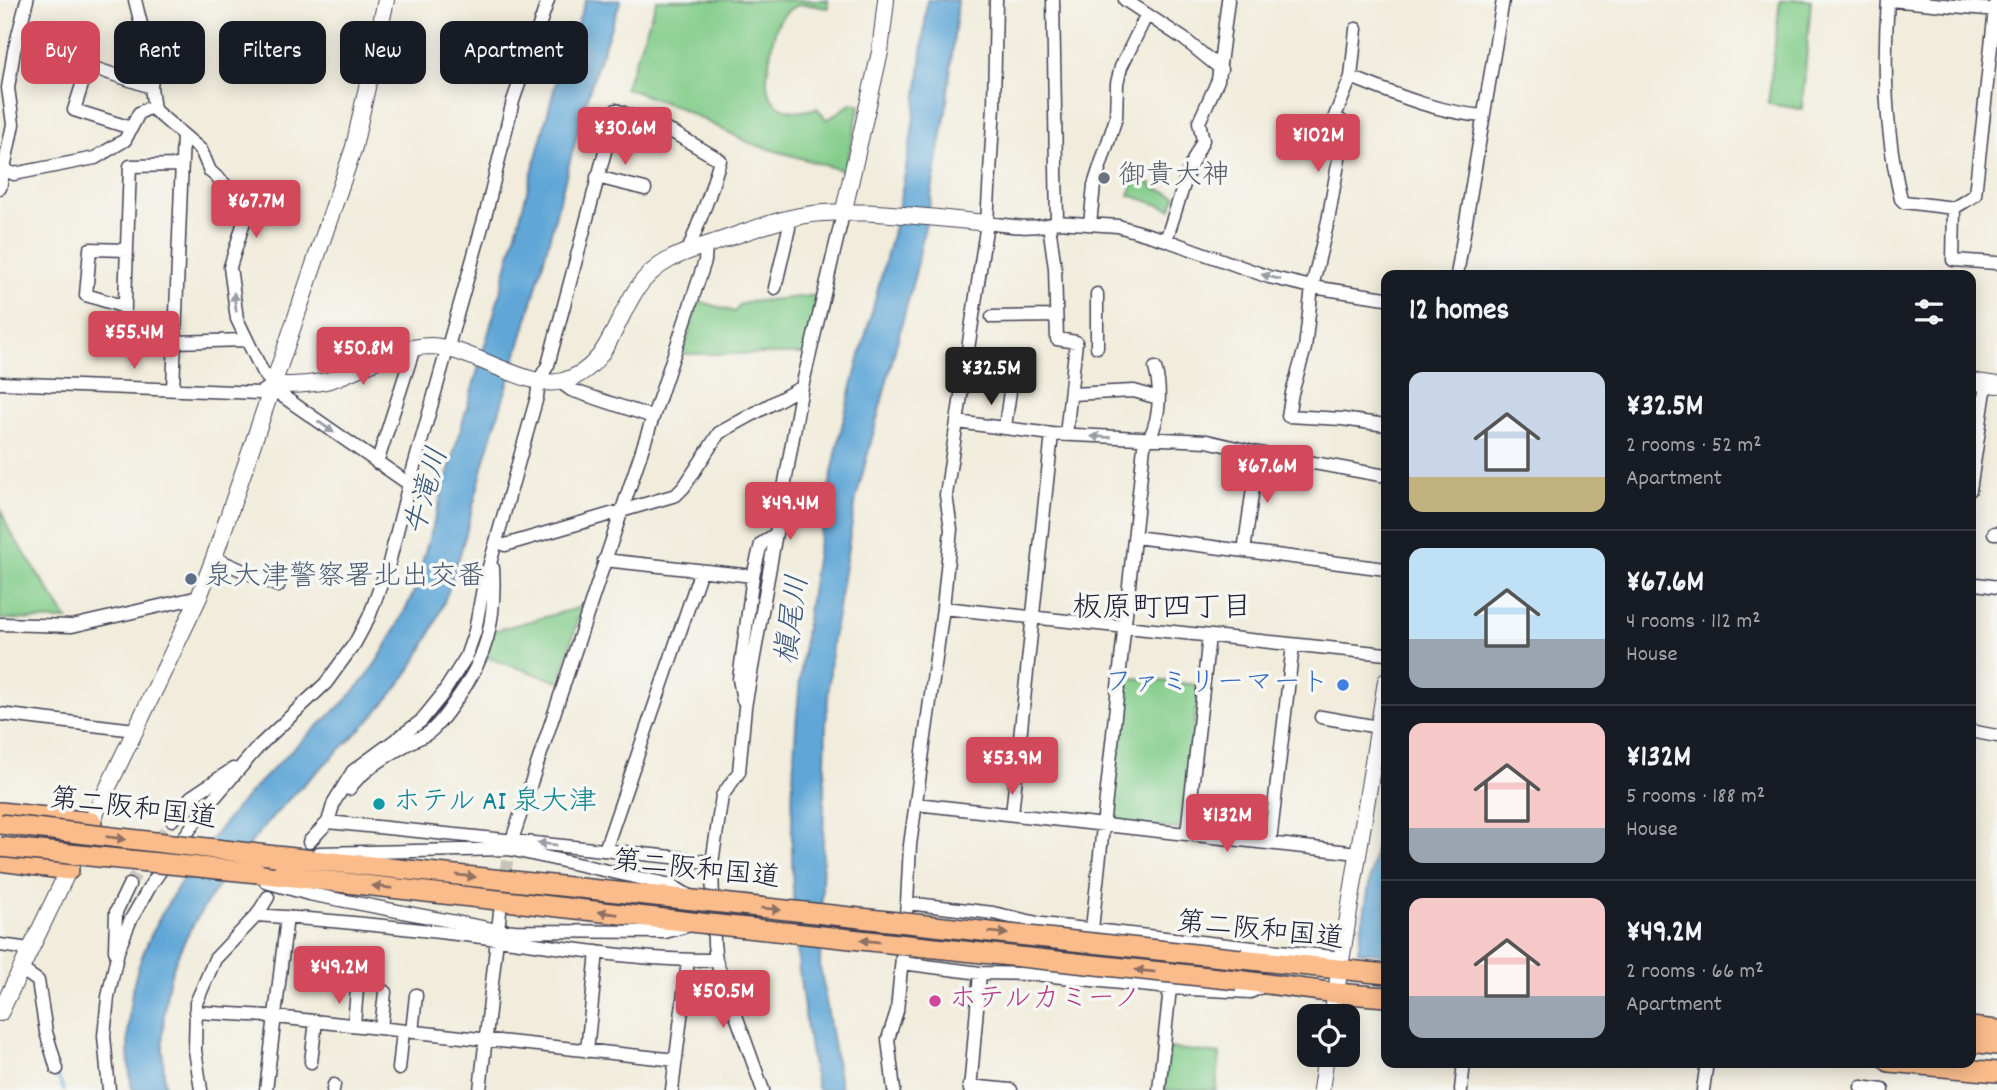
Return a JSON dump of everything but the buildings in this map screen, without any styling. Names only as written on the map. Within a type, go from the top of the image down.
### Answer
[{"type":"highway","points":[[0,812],[92,821]]},
{"type":"highway","name":"第二阪和国道","points":[[0,824],[276,856],[305,850],[700,900],[1381,974]]},
{"type":"highway","name":"第二阪和国道","points":[[0,847],[1381,997]]},
{"type":"highway","points":[[0,861],[69,870]]},
{"type":"highway","points":[[1976,1028],[1997,1030]]},
{"type":"highway","points":[[1976,1043],[1997,1045]]},
{"type":"highway","points":[[1976,1059],[1997,1061]]},
{"type":"highway","points":[[1954,1068],[1997,1072]]},
{"type":"street","points":[[0,188],[13,124],[8,88],[27,0]]},
{"type":"street","points":[[135,0],[153,61],[151,87],[154,110],[201,150],[210,171],[242,200],[246,215],[230,267],[237,319],[262,371],[281,396],[409,484]]},
{"type":"street","points":[[0,1013],[199,597],[214,558],[354,147],[386,0]]},
{"type":"street","points":[[109,1090],[104,1036],[108,997],[130,921],[152,883],[202,812],[242,765],[326,682],[355,643],[369,617],[389,562],[409,484],[452,349],[513,101],[548,0]]},
{"type":"street","points":[[762,1090],[716,960],[713,944],[712,863],[722,796],[738,772],[745,707],[802,387],[880,52],[886,0]]},
{"type":"street","points":[[894,1090],[888,1039],[897,1011],[910,845],[943,608],[951,529],[946,495],[987,223],[994,106],[996,0]]},
{"type":"street","points":[[1053,0],[1053,223],[1057,339],[1076,342],[1066,435]]},
{"type":"street","points":[[1125,0],[1184,39],[1221,69]]},
{"type":"street","points":[[1166,240],[1189,169],[1203,140],[1199,122],[1221,69],[1228,0]]},
{"type":"street","points":[[1458,270],[1503,0]]},
{"type":"street","points":[[1889,0],[1941,2],[1996,7],[1975,195],[1954,208],[1904,202],[1901,199],[1889,136],[1884,47],[1889,0]]},
{"type":"street","points":[[1090,224],[1094,185],[1116,118],[1117,83],[1121,67],[1146,16]]},
{"type":"street","points":[[1356,29],[1350,77],[1335,116],[1345,124],[1312,287],[1305,348],[1288,416],[1381,424]]},
{"type":"street","points":[[131,128],[74,110],[88,66],[151,87]]},
{"type":"street","points":[[1350,77],[1426,106],[1453,113],[1482,116]]},
{"type":"street","points":[[5,170],[14,174],[96,158],[125,140],[139,113],[153,106]]},
{"type":"street","points":[[533,378],[548,365],[616,110],[674,133],[720,160],[688,251]]},
{"type":"street","points":[[173,389],[183,135]]},
{"type":"street","points":[[181,165],[130,166],[124,329],[174,342],[247,340]]},
{"type":"street","points":[[597,177],[645,189]]},
{"type":"street","points":[[1954,208],[1953,260],[1997,263]]},
{"type":"street","points":[[561,382],[582,373],[594,363],[611,342],[636,290],[654,269],[674,256],[788,220],[822,213],[861,213],[1015,226],[1053,223],[1118,226],[1166,240],[1250,271],[1312,287],[1381,297]]},
{"type":"street","points":[[773,280],[789,228],[788,220]]},
{"type":"street","points":[[510,844],[705,261],[706,245]]},
{"type":"street","points":[[125,307],[86,295],[90,249],[127,250]]},
{"type":"street","points":[[1076,346],[1102,347],[1097,294]]},
{"type":"street","points":[[992,317],[1056,316]]},
{"type":"street","points":[[0,383],[260,393],[274,385],[321,382],[414,348],[431,346],[452,349],[533,378],[561,382],[571,390],[653,417]]},
{"type":"street","points":[[377,463],[414,348]]},
{"type":"street","points":[[1092,929],[1144,446],[1153,435],[1158,398],[1159,384],[1154,368]]},
{"type":"street","points":[[533,378],[537,397],[482,588],[475,631],[457,674],[421,721],[353,771],[334,802],[330,818],[305,850],[318,853],[510,844],[671,885],[700,900]]},
{"type":"street","points":[[1976,447],[1985,383]]},
{"type":"street","points":[[505,545],[676,495],[719,433],[802,387]]},
{"type":"street","points":[[1005,427],[1010,391]]},
{"type":"street","points":[[1071,394],[1134,391],[1158,398]]},
{"type":"street","points":[[957,422],[1052,434],[1207,441],[1381,475]]},
{"type":"street","points":[[1012,814],[1052,434]]},
{"type":"street","points":[[1244,551],[1258,453]]},
{"type":"street","points":[[745,707],[739,679],[753,576],[761,544],[774,535]]},
{"type":"street","points":[[1135,537],[1381,568]]},
{"type":"street","points":[[214,558],[278,586]]},
{"type":"street","points":[[604,559],[753,576]]},
{"type":"street","points":[[605,850],[698,579],[698,571]]},
{"type":"street","points":[[1976,584],[1997,587]]},
{"type":"street","points":[[0,624],[72,626],[199,597]]},
{"type":"street","points":[[943,608],[1381,654]]},
{"type":"street","points":[[1187,833],[1209,636]]},
{"type":"street","points":[[1270,842],[1293,645]]},
{"type":"street","points":[[1334,1004],[1358,853],[1380,757],[1378,727],[1381,710]]},
{"type":"street","points":[[0,714],[135,730]]},
{"type":"street","points":[[1321,718],[1378,727]]},
{"type":"street","points":[[1976,732],[1997,736]]},
{"type":"street","points":[[172,820],[191,797],[229,770],[242,765]]},
{"type":"street","points":[[916,804],[1358,853]]},
{"type":"street","points":[[330,818],[510,844],[605,850],[712,863]]},
{"type":"street","points":[[255,876],[309,894],[497,934],[597,952],[688,961],[716,960]]},
{"type":"street","points":[[116,962],[116,912],[129,885]]},
{"type":"street","points":[[201,1090],[195,1050],[196,1003],[215,958],[257,915],[268,897]]},
{"type":"street","points":[[907,903],[993,912],[1042,924],[1333,957],[1338,969]]},
{"type":"street","points":[[480,1090],[499,912]]},
{"type":"street","points":[[257,915],[497,934],[665,932],[699,923]]},
{"type":"street","points":[[266,1090],[287,917]]},
{"type":"street","points":[[0,945],[30,949]]},
{"type":"street","points":[[587,1051],[597,952]]},
{"type":"street","points":[[672,1090],[688,961]]},
{"type":"street","points":[[902,964],[1170,988],[1250,992],[1268,984]]},
{"type":"street","points":[[21,970],[38,981],[46,1032],[58,1069]]},
{"type":"street","points":[[980,973],[969,1088],[1011,1090]]},
{"type":"street","points":[[1159,1090],[1170,988]]},
{"type":"street","points":[[354,1026],[357,989]]},
{"type":"street","points":[[381,1028],[385,992]]},
{"type":"street","points":[[399,1069],[416,995]]},
{"type":"street","points":[[195,1012],[316,1021],[676,1060]]},
{"type":"street","points":[[312,1062],[316,1021]]},
{"type":"street","points":[[1321,1090],[1324,1067]]},
{"type":"street","points":[[1461,1090],[1463,1068]]},
{"type":"street","points":[[1703,1090],[1706,1068]]},
{"type":"street","points":[[1861,1087],[1883,1090]]},
{"type":"green space","points":[[657,0],[828,0],[828,8],[796,6],[779,21],[774,35],[767,84],[773,100],[785,109],[801,111],[817,108],[827,120],[852,103],[860,105],[845,171],[752,144],[677,107],[625,88]]},
{"type":"green space","points":[[1780,0],[1811,0],[1802,109],[1768,104]]},
{"type":"green space","points":[[1138,171],[1155,188],[1176,196],[1171,209],[1129,195]]},
{"type":"green space","points":[[821,295],[807,354],[682,354],[699,301],[735,312],[739,305],[748,302]]},
{"type":"green space","points":[[0,507],[8,528],[68,620],[0,619]]},
{"type":"green space","points":[[582,607],[559,682],[486,657],[493,631]]},
{"type":"green space","points":[[1124,677],[1199,685],[1183,825],[1178,829],[1114,822],[1110,816]]},
{"type":"green space","points":[[1169,1048],[1220,1054],[1216,1090],[1164,1090]]},
{"type":"water","points":[[586,0],[621,0],[589,92],[538,282],[462,546],[438,617],[416,661],[388,699],[288,800],[247,848],[207,903],[177,957],[169,981],[163,1036],[165,1090],[132,1090],[128,1044],[131,997],[138,968],[164,910],[223,824],[268,773],[349,697],[366,677],[386,647],[413,594],[498,300],[556,84],[588,84],[588,21],[578,21]]},
{"type":"water","points":[[927,0],[958,0],[946,111],[930,202],[916,270],[856,499],[832,644],[826,725],[820,966],[841,1090],[818,1090],[808,1039],[796,938],[792,866],[796,720],[814,575],[826,504],[840,435],[903,183],[916,105]]},
{"type":"water","points":[[1381,813],[1381,953],[1358,951]]},
{"type":"waterway","points":[[56,1073],[64,1090]]},
{"type":"tunnel","points":[[129,885],[172,820]]},
{"type":"tunnel","points":[[500,908],[509,849]]},
{"type":"place","name":"御貴大神","points":[[1104,178]]},
{"type":"place","name":"泉大津警察署北出交番","points":[[191,579]]},
{"type":"place","name":"ファミリーマート","points":[[1343,685]]},
{"type":"place","name":"ホテル AI 泉大津","points":[[379,804]]},
{"type":"place","name":"ホテルカミーノ","points":[[935,1001]]},
{"type":"district","name":"板原町四丁目","points":[[1162,610]]},
{"type":"water label","name":"牛滝川","points":[[429,492]]},
{"type":"water label","name":"槇尾川","points":[[795,620]]}]
